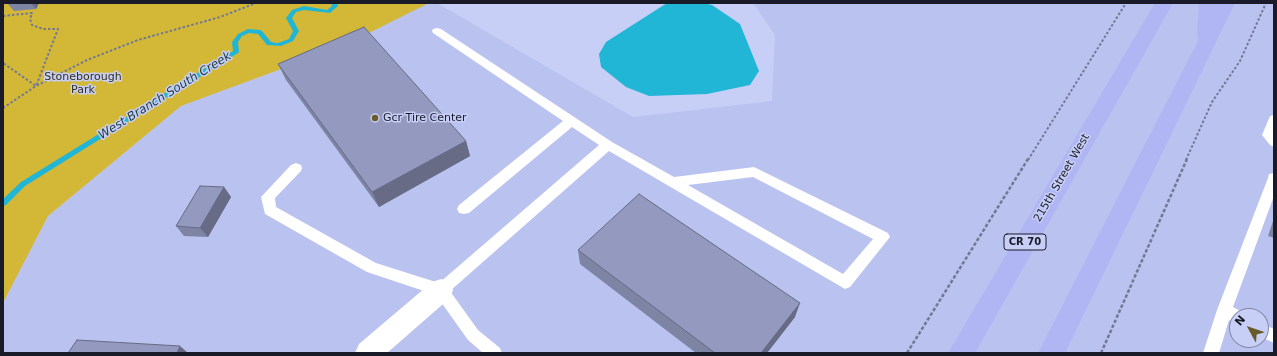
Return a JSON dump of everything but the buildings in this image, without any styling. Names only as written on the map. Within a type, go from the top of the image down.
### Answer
[{"type":"main road","name":"215th Street West","points":[[961,353],[1164,3]]},
{"type":"main road","points":[[1206,43],[1208,3]]},
{"type":"main road","points":[[1051,353],[1226,3]]},
{"type":"street","points":[[368,353],[441,290]]},
{"type":"lane","points":[[437,31],[608,145],[845,284],[882,237],[754,172],[672,182]]},
{"type":"lane","points":[[1274,119],[1268,135],[1274,142]]},
{"type":"lane","points":[[464,209],[572,121]]},
{"type":"lane","points":[[441,290],[608,145]]},
{"type":"lane","points":[[296,168],[268,197],[270,210],[372,268],[441,290],[473,335],[494,353]]},
{"type":"lane","points":[[1233,308],[1274,178]]},
{"type":"lane","points":[[1211,353],[1229,318]]},
{"type":"path","points":[[3,108],[36,86],[87,60],[138,40],[220,17],[256,3]]},
{"type":"path","points":[[907,353],[1126,3]]},
{"type":"path","points":[[1101,353],[1212,102],[1240,61],[1266,3]]},
{"type":"path","points":[[3,16],[32,13],[30,19],[32,25],[43,29],[58,29],[36,86]]},
{"type":"path","points":[[3,63],[36,86]]},
{"type":"shaded area","points":[[429,3],[437,3],[633,117],[772,101],[775,35],[753,3],[1274,3],[1274,353],[3,353],[3,303],[48,216],[181,106],[341,47]]},
{"type":"shaded area","points":[[667,3],[703,3],[712,5],[740,24],[759,71],[750,85],[707,94],[649,96],[626,87],[601,67],[599,54],[606,42]]},
{"type":"green space","name":"Stoneborough Park","points":[[3,3],[429,3],[341,47],[181,106],[48,216],[3,303]]},
{"type":"waterway","name":"West Branch South Creek","points":[[3,203],[23,184],[236,52],[235,42],[240,35],[248,31],[260,32],[269,44],[279,45],[291,40],[296,31],[289,18],[294,11],[304,8],[328,12],[335,6],[334,3]]},
{"type":"place","name":"Gcr Tire Center","points":[[375,118]]}]
